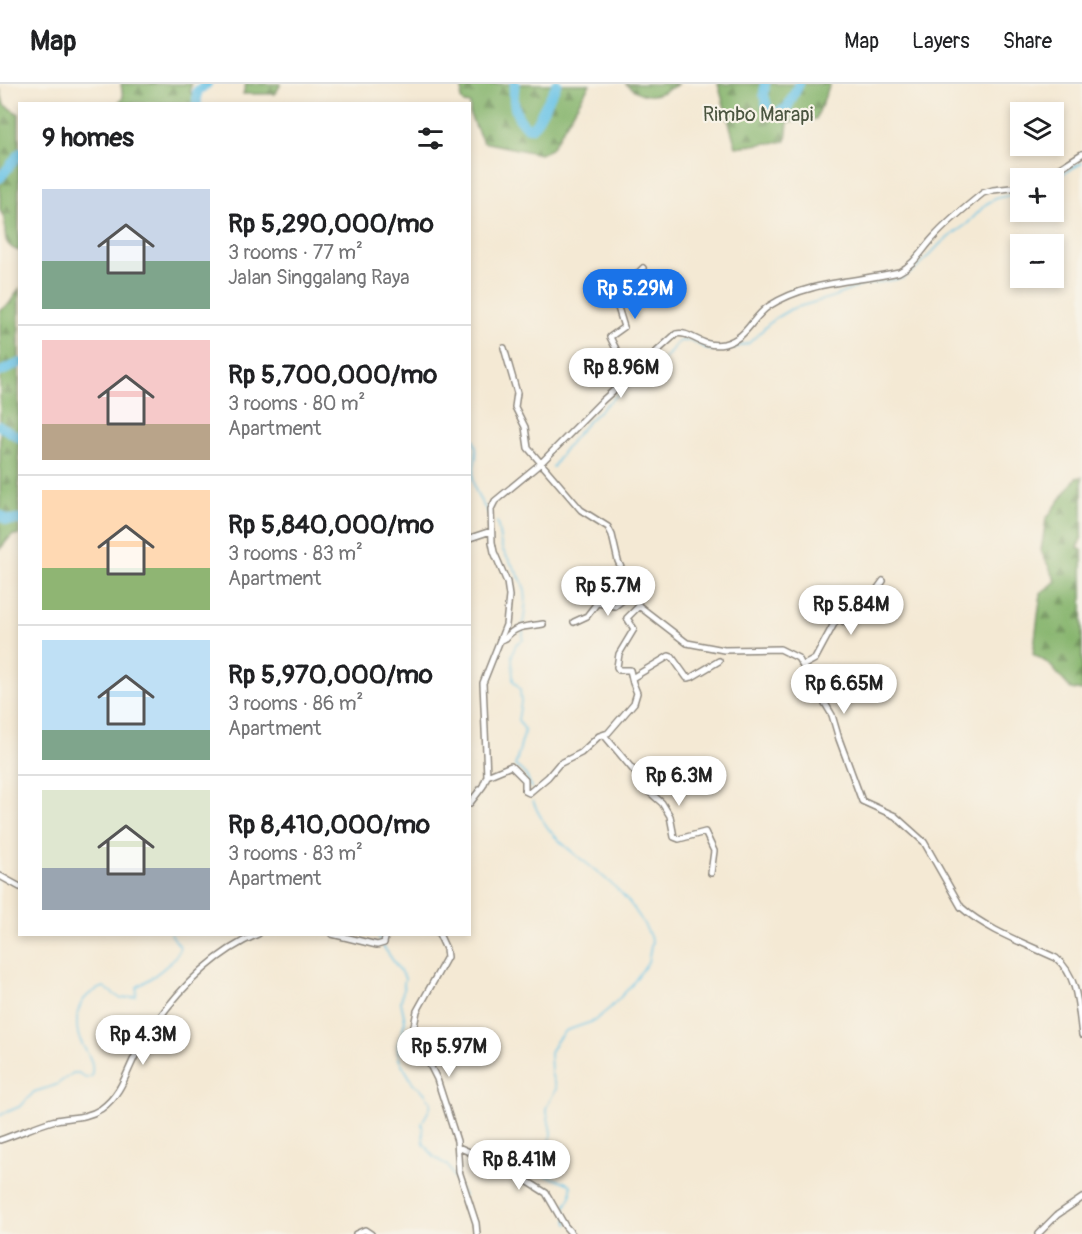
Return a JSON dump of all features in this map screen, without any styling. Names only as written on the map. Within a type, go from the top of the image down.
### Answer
[{"type":"street","points":[[1060,168],[1082,154]]},
{"type":"street","points":[[471,802],[483,786],[487,776],[483,683],[501,640],[508,612],[507,582],[494,552],[490,531],[491,509],[495,501],[541,463],[631,373],[676,333],[705,344],[724,344],[741,337],[769,306],[793,295],[839,282],[899,272],[908,268],[933,238],[983,193],[1010,188]]},
{"type":"street","points":[[631,373],[610,338],[624,327],[616,302],[632,289],[633,278],[643,267]]},
{"type":"street","points":[[504,348],[517,393],[515,407],[525,426],[527,446],[581,510],[608,527],[618,561],[639,606],[687,643],[724,650],[780,649],[793,653],[804,665],[832,715],[838,739],[862,801],[895,816],[916,833],[924,842],[964,910],[989,926],[1062,962],[1076,988],[1082,1035]]},
{"type":"street","points":[[471,538],[490,531]]},
{"type":"street","points":[[804,665],[815,659],[836,620],[840,619],[852,624],[883,581]]},
{"type":"street","points":[[574,622],[588,615],[597,603],[615,606],[632,593]]},
{"type":"street","points":[[487,776],[511,766],[525,780],[525,791],[529,793],[559,764],[581,753],[598,736],[608,733],[636,700],[638,693],[630,670],[619,670],[617,667],[619,654],[634,629],[628,623],[627,617],[639,606]]},
{"type":"street","points":[[501,640],[506,638],[512,630],[523,626],[543,624]]},
{"type":"street","points":[[632,678],[669,657],[672,657],[687,678],[719,661]]},
{"type":"street","points":[[603,735],[634,771],[646,789],[662,802],[670,816],[674,837],[679,839],[705,832],[714,851],[711,873]]},
{"type":"street","points":[[0,876],[18,886]]},
{"type":"street","points":[[0,1140],[55,1120],[81,1118],[100,1109],[112,1099],[121,1086],[141,1043],[188,985],[235,945],[254,936]]},
{"type":"street","points":[[339,936],[371,945],[384,942],[386,936]]},
{"type":"street","points":[[440,936],[447,957],[417,1011],[413,1031],[440,1086],[458,1147],[459,1171],[476,1223],[477,1234]]},
{"type":"street","points":[[458,1147],[508,1169],[546,1192],[572,1234]]},
{"type":"street","points":[[1038,1234],[1057,1215],[1082,1198]]},
{"type":"street","points":[[356,1234],[365,1230],[371,1234]]},
{"type":"green space","points":[[121,84],[191,84],[190,91],[196,102],[119,102],[123,98]]},
{"type":"green space","points":[[246,84],[281,84],[275,94],[243,94]]},
{"type":"green space","points":[[463,84],[590,84],[551,149],[540,154],[483,142],[471,117],[471,102],[463,102],[461,99]]},
{"type":"green space","name":"Rimbo Marapi","points":[[626,84],[678,84],[664,92],[646,95],[633,90]]},
{"type":"green space","name":"Rimbo Marapi","points":[[718,84],[830,84],[816,119],[788,122],[786,141],[736,147]]},
{"type":"green space","points":[[0,89],[4,105],[18,113],[18,250],[7,242],[4,218],[0,209]]},
{"type":"green space","points":[[18,290],[18,535],[12,535],[0,549],[0,310],[9,304]]},
{"type":"green space","points":[[1082,477],[1082,536],[1078,548],[1082,550],[1082,691],[1071,689],[1049,664],[1033,654],[1041,593],[1056,581],[1041,551],[1046,519],[1076,478]]},
{"type":"waterway","points":[[197,102],[197,91],[207,84]]},
{"type":"waterway","points":[[515,84],[515,108],[523,124],[528,128],[536,123],[557,84]]},
{"type":"waterway","points":[[765,84],[764,95],[768,110],[777,113],[787,108],[799,84]]},
{"type":"waterway","points":[[0,178],[18,156]]},
{"type":"waterway","points":[[1064,173],[1082,163]]},
{"type":"waterway","points":[[553,467],[575,436],[602,408],[665,359],[680,341],[691,341],[710,350],[731,349],[749,343],[774,319],[791,309],[863,285],[903,278],[917,268],[942,242],[967,224],[986,204],[997,198],[1010,195]]},
{"type":"waterway","points":[[0,372],[18,364]]},
{"type":"waterway","points":[[0,426],[18,437]]},
{"type":"waterway","points":[[471,436],[476,447],[474,485],[489,514]]},
{"type":"waterway","points":[[0,515],[7,520],[18,520]]},
{"type":"waterway","points":[[497,522],[503,551],[524,586],[526,601],[523,624]]},
{"type":"waterway","points":[[523,630],[523,640],[516,644],[512,655],[513,680],[520,689],[521,702],[518,720],[525,730],[515,766],[526,775],[531,788]]},
{"type":"waterway","points":[[533,801],[547,827],[556,837],[597,871],[628,901],[644,924],[652,941],[648,962],[631,986],[594,1021],[565,1031],[550,1052],[551,1073],[556,1089],[546,1108],[551,1132],[550,1143],[534,1156],[531,1163],[544,1175],[571,1185],[571,1196],[565,1207],[568,1224]]},
{"type":"waterway","points":[[0,1115],[21,1106],[34,1092],[56,1085],[73,1073],[79,1073],[85,1078],[91,1077],[91,1060],[78,1034],[77,1018],[80,1005],[89,994],[104,987],[121,999],[136,996],[137,987],[162,970],[178,953],[180,947],[172,936]]},
{"type":"waterway","points":[[378,936],[381,942]]},
{"type":"waterway","points":[[383,946],[405,978],[401,1002],[405,1021],[398,1045],[399,1059],[413,1083],[431,1102],[422,1123],[424,1144],[434,1157],[448,1166],[464,1196]]}]
